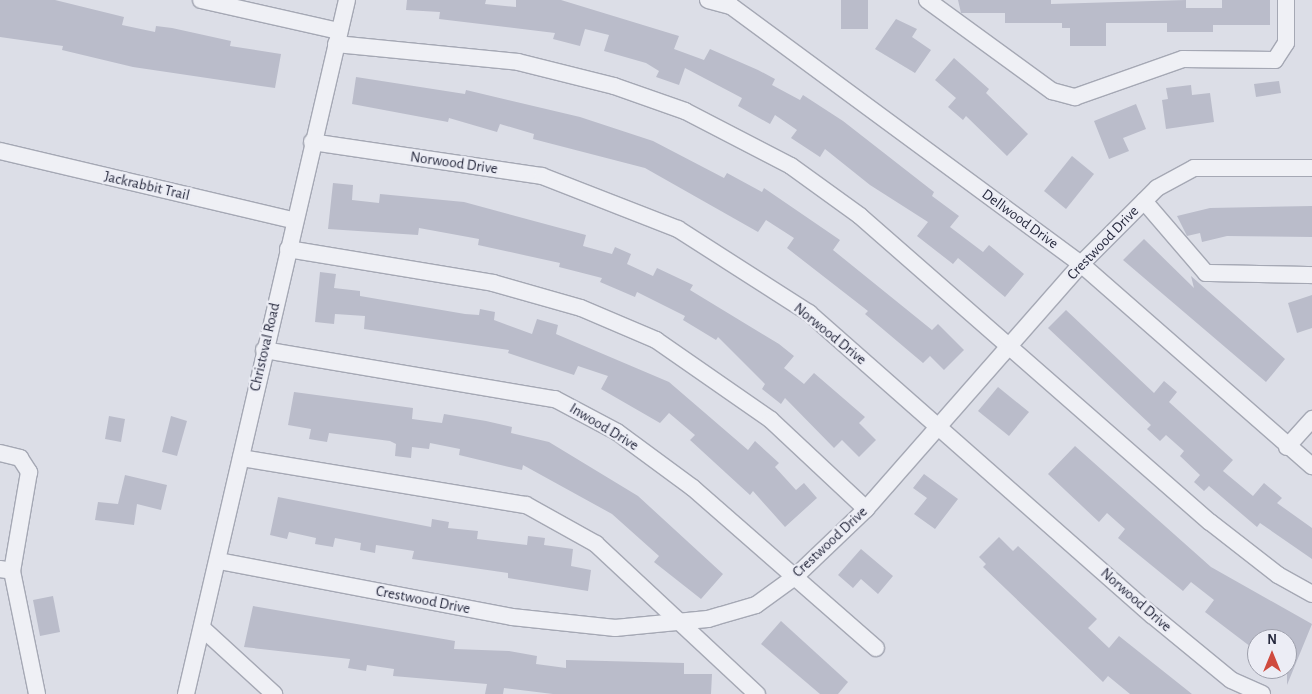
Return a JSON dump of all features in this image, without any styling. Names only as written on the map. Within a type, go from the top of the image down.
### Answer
[{"type":"street","points":[[201,0],[338,38],[518,62],[614,86],[686,111],[791,166],[860,216],[1210,522],[1278,575],[1312,594]]},
{"type":"street","name":"Christoval Road","points":[[186,694],[220,561],[264,350],[347,0]]},
{"type":"street","name":"Dellwood Drive","points":[[708,0],[737,3],[1081,264],[1287,447],[1312,466]]},
{"type":"street","points":[[927,0],[1052,91],[1075,97],[1184,59],[1275,60],[1286,43],[1286,0]]},
{"type":"street","name":"Norwood Drive","points":[[312,142],[542,176],[678,229],[809,313],[1152,615],[1231,680],[1262,694]]},
{"type":"street","name":"Jackrabbit Trail","points":[[0,151],[295,221]]},
{"type":"street","name":"Crestwood Drive","points":[[220,561],[512,617],[615,628],[679,621],[756,605],[796,576],[866,509],[1081,264],[1157,188],[1194,168],[1312,168]]},
{"type":"street","points":[[1144,200],[1206,273],[1312,275]]},
{"type":"street","points":[[288,249],[493,283],[581,308],[656,340],[771,420],[866,509]]},
{"type":"street","name":"Inwood Drive","points":[[264,350],[555,398],[632,443],[693,488],[796,576],[876,648]]},
{"type":"street","points":[[1287,447],[1312,419]]},
{"type":"street","points":[[0,453],[20,458],[29,472],[6,570],[38,694]]},
{"type":"street","points":[[241,458],[526,505],[596,544],[756,694]]},
{"type":"street","points":[[202,628],[274,694]]},
{"type":"building","points":[[0,0],[55,0],[124,17],[122,25],[155,32],[156,26],[172,28],[231,41],[230,46],[281,54],[275,88],[133,67],[62,50],[63,46],[0,37]]},
{"type":"building","points":[[407,0],[486,0],[485,4],[516,7],[516,0],[561,0],[679,36],[674,49],[704,60],[710,49],[758,70],[775,79],[772,85],[800,100],[803,95],[843,121],[934,192],[932,196],[959,216],[950,227],[983,252],[989,245],[1024,274],[1005,297],[958,258],[953,264],[917,236],[928,222],[870,185],[825,149],[820,157],[791,138],[797,130],[775,115],[770,124],[738,106],[742,98],[685,68],[679,85],[656,77],[659,71],[646,63],[604,51],[609,35],[585,29],[580,46],[553,39],[555,33],[439,19],[440,12],[406,10]]},
{"type":"building","points":[[841,0],[868,0],[868,29],[841,29]]},
{"type":"building","points":[[958,0],[1051,0],[1051,4],[1186,0],[1186,8],[1222,8],[1222,0],[1270,0],[1270,25],[1213,25],[1213,32],[1167,32],[1167,23],[1106,23],[1106,46],[1070,46],[1070,28],[1062,28],[1062,23],[1005,23],[1005,13],[961,13]]},
{"type":"building","points":[[896,19],[917,29],[912,37],[931,50],[915,73],[875,49]]},
{"type":"building","points":[[954,58],[989,89],[986,93],[1028,134],[1007,156],[966,116],[963,120],[948,107],[956,98],[935,80]]},
{"type":"building","points":[[356,77],[465,94],[466,90],[580,117],[653,141],[724,178],[727,173],[762,192],[764,188],[840,240],[833,250],[932,330],[938,324],[964,350],[944,370],[930,356],[923,363],[865,314],[868,311],[787,248],[794,238],[766,220],[758,232],[645,168],[533,139],[534,134],[500,124],[497,132],[449,118],[448,122],[352,104]]},
{"type":"building","points":[[1279,81],[1281,93],[1256,97],[1254,84]]},
{"type":"building","points":[[1191,85],[1192,95],[1210,93],[1214,122],[1166,129],[1162,100],[1168,99],[1166,88]]},
{"type":"building","points":[[1136,104],[1146,129],[1123,138],[1129,151],[1109,159],[1094,121]]},
{"type":"building","points":[[1072,156],[1094,174],[1066,209],[1044,191]]},
{"type":"building","points":[[333,183],[353,185],[352,200],[379,203],[380,194],[464,202],[586,235],[583,246],[612,254],[615,247],[631,254],[627,264],[653,276],[657,268],[693,285],[690,290],[779,344],[794,356],[784,368],[804,384],[814,373],[865,417],[859,423],[876,440],[859,457],[842,440],[834,448],[785,398],[781,404],[762,389],[765,384],[718,337],[716,340],[683,320],[685,316],[637,292],[635,297],[600,282],[602,278],[559,267],[560,263],[478,245],[479,239],[419,228],[418,235],[328,229]]},
{"type":"building","points":[[1312,206],[1312,237],[1227,236],[1202,242],[1200,233],[1187,236],[1177,216],[1210,208]]},
{"type":"building","points":[[1144,239],[1194,288],[1191,276],[1285,359],[1266,382],[1123,260]]},
{"type":"building","points":[[320,272],[336,274],[334,288],[360,291],[360,296],[465,314],[479,315],[480,309],[495,312],[494,320],[532,334],[537,319],[558,325],[556,334],[669,382],[748,450],[755,441],[779,463],[775,467],[796,490],[804,483],[817,498],[785,527],[753,491],[750,495],[690,440],[695,435],[669,413],[660,423],[601,389],[608,376],[578,366],[574,375],[508,353],[509,350],[364,329],[365,316],[335,314],[334,324],[315,322]]},
{"type":"building","points":[[1312,295],[1312,328],[1297,333],[1288,303]]},
{"type":"building","points":[[1066,310],[1154,393],[1164,381],[1177,392],[1169,402],[1233,460],[1223,471],[1253,496],[1264,483],[1282,498],[1277,503],[1312,528],[1312,559],[1260,523],[1257,527],[1209,486],[1204,491],[1194,482],[1200,475],[1180,456],[1184,451],[1166,435],[1160,441],[1147,429],[1151,425],[1048,328]]},
{"type":"building","points":[[998,387],[1029,412],[1009,436],[978,411]]},
{"type":"building","points":[[294,392],[413,408],[412,419],[442,423],[444,414],[486,421],[512,427],[511,433],[549,442],[638,496],[723,574],[701,599],[654,562],[659,556],[612,514],[523,465],[522,470],[459,455],[460,449],[430,443],[429,449],[412,447],[411,458],[395,456],[396,444],[390,441],[329,433],[327,442],[309,439],[311,429],[288,425]]},
{"type":"building","points":[[109,416],[125,419],[121,442],[105,439]]},
{"type":"building","points":[[171,416],[187,421],[177,456],[162,452]]},
{"type":"building","points":[[1075,446],[1211,567],[1312,624],[1297,661],[1297,629],[1247,629],[1247,644],[1205,612],[1214,600],[1191,582],[1183,591],[1118,538],[1125,529],[1107,513],[1099,522],[1048,474]]},
{"type":"building","points":[[924,474],[958,499],[935,529],[914,514],[927,498],[913,488]]},
{"type":"building","points":[[125,475],[167,485],[161,510],[137,504],[134,525],[95,520],[98,502],[118,504]]},
{"type":"building","points":[[278,497],[431,527],[432,519],[449,522],[448,528],[478,531],[477,539],[527,545],[528,536],[545,538],[544,545],[573,549],[571,566],[591,570],[588,591],[508,578],[508,573],[412,559],[414,551],[376,545],[375,553],[360,550],[361,543],[335,538],[333,547],[315,544],[316,538],[289,532],[287,539],[270,535]]},
{"type":"building","points":[[999,537],[1013,551],[1018,546],[1097,619],[1088,628],[1109,648],[1119,636],[1192,694],[1130,694],[1108,676],[1103,682],[983,567],[986,564],[979,557]]},
{"type":"building","points":[[861,549],[893,576],[878,594],[861,579],[853,588],[838,575]]},
{"type":"building","points":[[53,596],[60,632],[40,636],[33,600]]},
{"type":"building","points":[[253,606],[455,641],[454,649],[509,651],[537,656],[536,664],[566,668],[566,660],[684,663],[684,674],[712,674],[711,694],[553,694],[504,688],[503,694],[485,694],[487,684],[393,676],[394,669],[367,665],[366,671],[348,668],[350,659],[244,647]]},
{"type":"building","points":[[781,621],[848,682],[838,694],[820,694],[761,644]]}]
